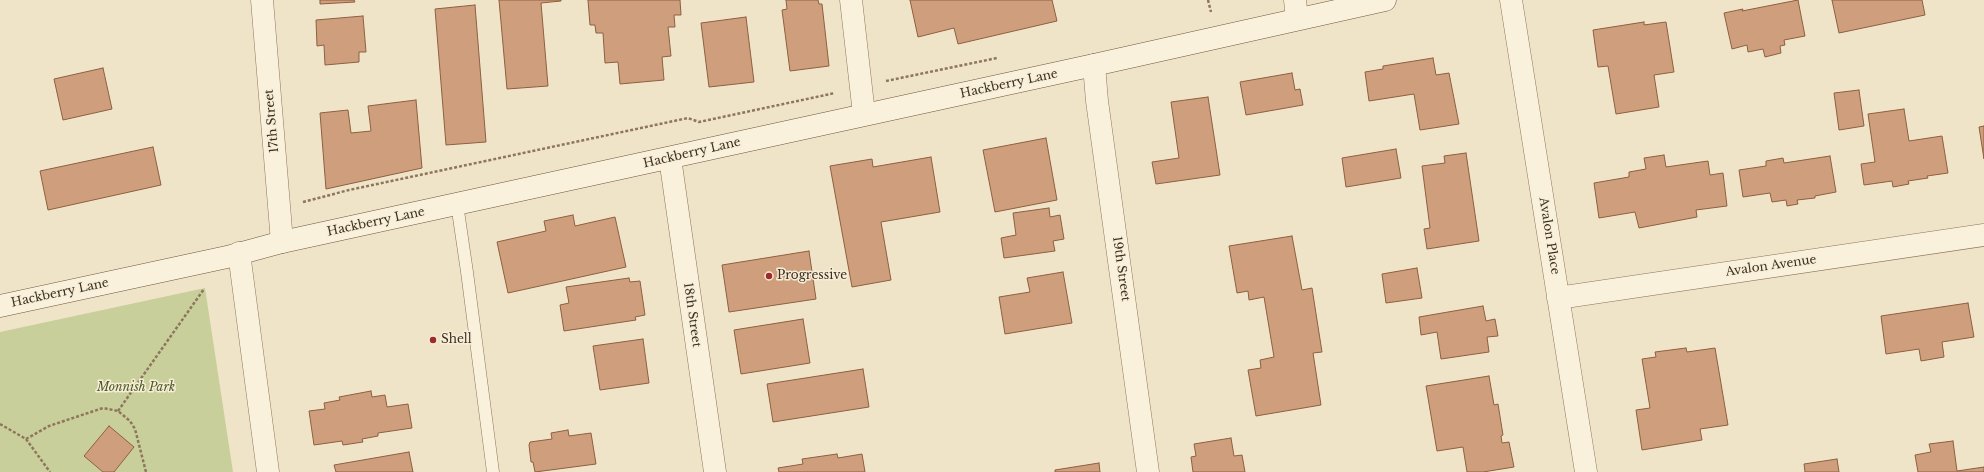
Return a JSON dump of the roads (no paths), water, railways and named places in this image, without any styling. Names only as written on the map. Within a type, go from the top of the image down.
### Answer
[{"type":"street","name":"17th Street","points":[[262,0],[282,242]]},
{"type":"street","points":[[851,0],[864,114]]},
{"type":"street","name":"Hackberry Lane","points":[[0,306],[233,255],[282,242],[1094,65],[1296,9],[1385,0]]},
{"type":"street","name":"Avalon Place","points":[[1511,0],[1586,472]]},
{"type":"street","name":"19th Street","points":[[1094,65],[1097,101],[1148,472]]},
{"type":"street","name":"18th Street","points":[[670,158],[715,472]]},
{"type":"street","name":"Avalon Avenue","points":[[1558,298],[1984,235]]},
{"type":"street","points":[[233,255],[268,472]]},
{"type":"lane","points":[[457,204],[493,472]]},
{"type":"place","name":"Progressive","points":[[769,276]]},
{"type":"place","name":"Shell","points":[[433,340]]},
{"type":"park label","name":"Monnish Park","points":[[136,388]]}]
